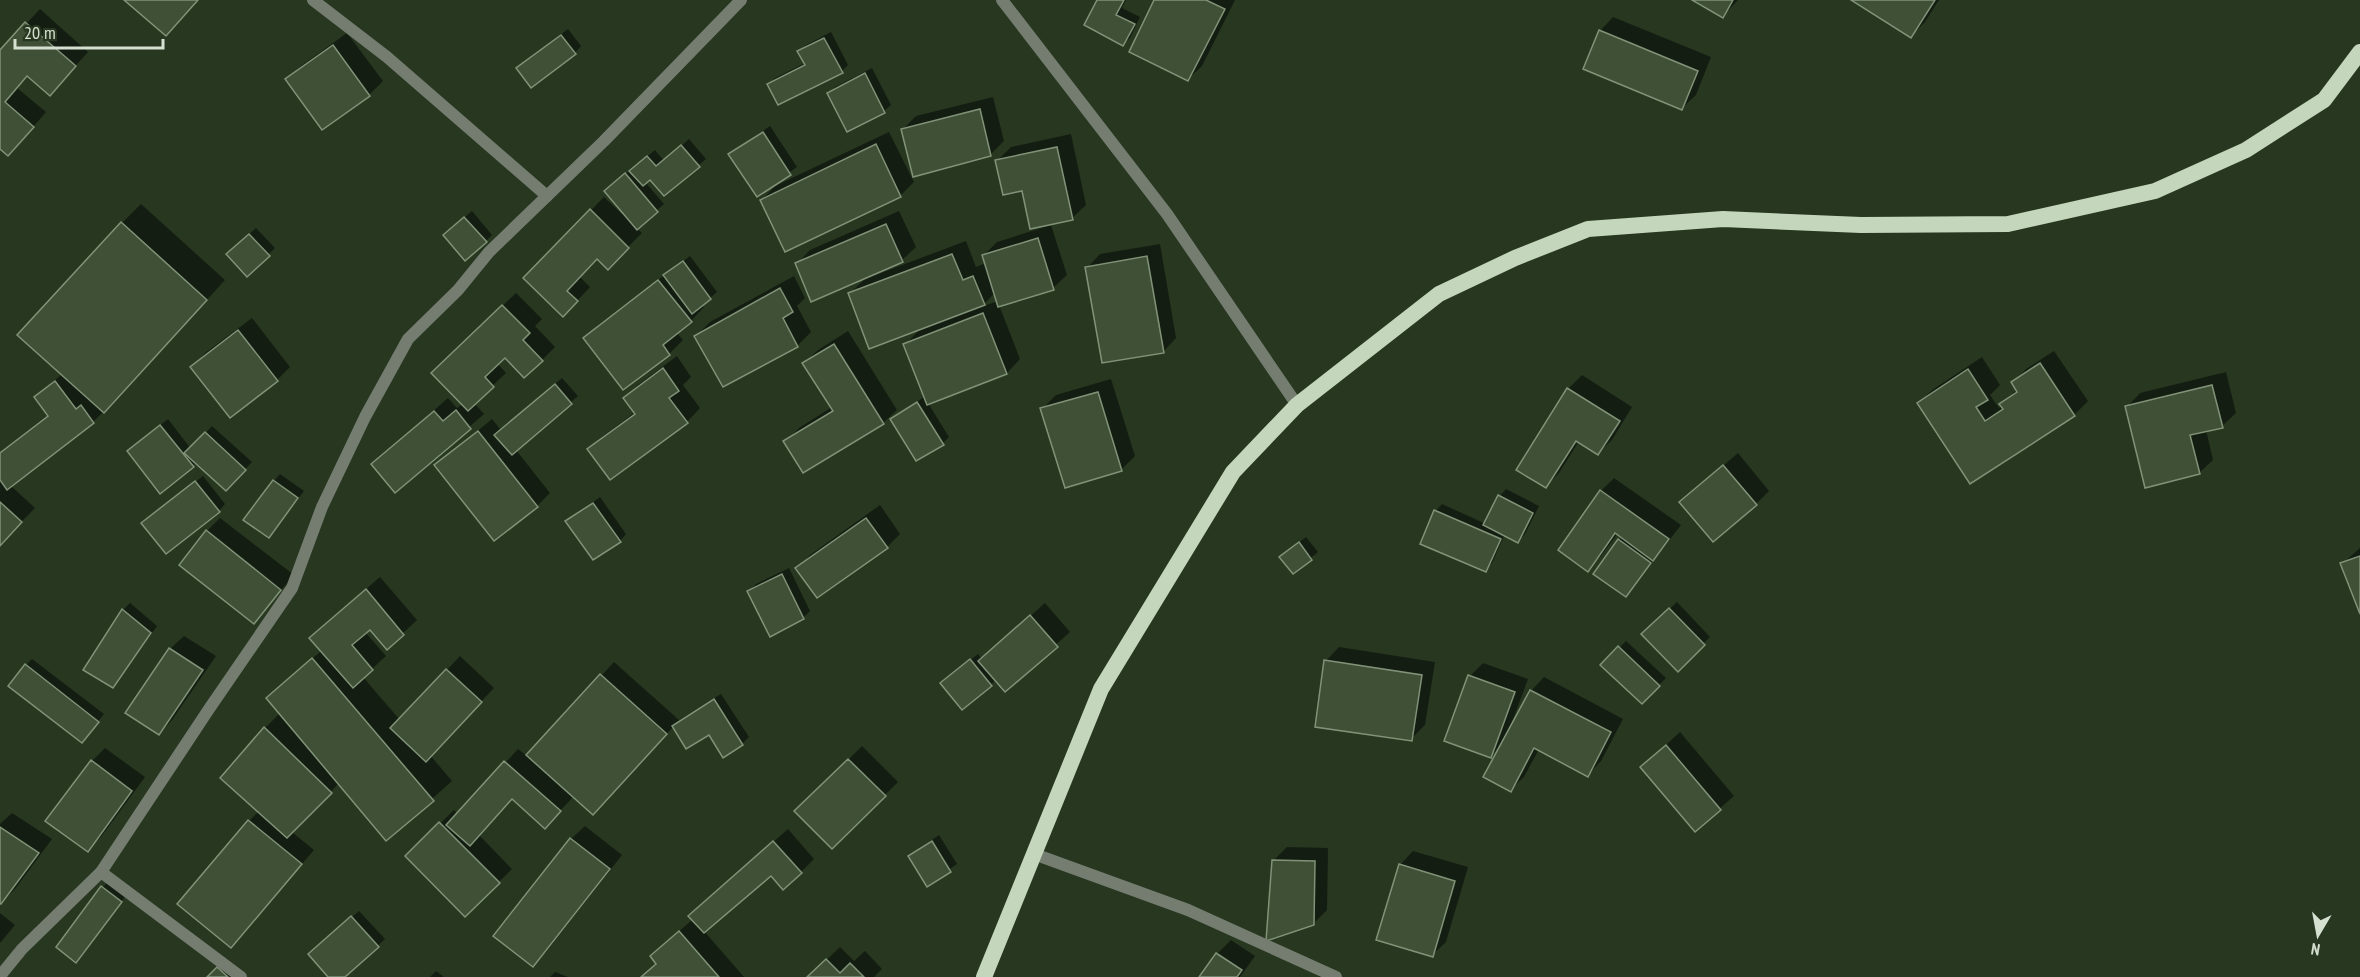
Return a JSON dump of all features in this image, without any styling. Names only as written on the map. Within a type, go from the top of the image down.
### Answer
[{"type":"highway","points":[[984,977],[1101,689],[1233,472],[1297,405],[1439,294],[1515,258],[1588,229],[1723,219],[1861,225],[2008,224],[2155,191],[2246,150],[2324,100],[2360,52]]},
{"type":"street","points":[[313,0],[387,57],[547,196]]},
{"type":"street","points":[[0,976],[22,949],[101,872],[292,588],[322,507],[365,417],[408,339],[458,290],[489,252],[604,141],[741,0]]},
{"type":"street","points":[[1002,0],[1167,214],[1297,405]]},
{"type":"street","points":[[1034,854],[1188,909],[1336,977]]},
{"type":"street","points":[[101,872],[241,977]]},
{"type":"building","points":[[124,0],[198,0],[166,36]]},
{"type":"building","points":[[1097,0],[1124,0],[1116,15],[1135,24],[1123,46],[1084,25]]},
{"type":"building","points":[[1154,0],[1206,0],[1225,9],[1188,81],[1129,52]]},
{"type":"building","points":[[1692,0],[1733,0],[1723,18]]},
{"type":"building","points":[[1851,0],[1935,0],[1911,38]]},
{"type":"building","points":[[25,22],[76,66],[50,96],[27,76],[5,102],[34,127],[8,156],[0,149],[0,50]]},
{"type":"building","points":[[1599,30],[1698,71],[1682,110],[1583,69]]},
{"type":"building","points":[[561,35],[576,54],[531,88],[516,68]]},
{"type":"building","points":[[824,38],[843,73],[778,105],[767,84],[805,65],[797,51]]},
{"type":"building","points":[[333,45],[370,96],[322,130],[285,79]]},
{"type":"building","points":[[865,73],[885,113],[847,132],[827,93]]},
{"type":"building","points":[[980,109],[991,156],[913,177],[901,129]]},
{"type":"building","points":[[763,132],[791,175],[757,197],[728,154]]},
{"type":"building","points":[[876,144],[901,197],[785,252],[760,200]]},
{"type":"building","points":[[681,145],[700,167],[664,196],[650,180],[643,186],[629,171],[647,156],[656,166]]},
{"type":"building","points":[[1057,147],[1073,220],[1030,229],[1022,191],[1003,195],[995,160]]},
{"type":"building","points":[[625,173],[658,212],[637,230],[604,191]]},
{"type":"building","points":[[590,209],[629,248],[608,270],[597,259],[567,291],[578,301],[563,317],[523,278]]},
{"type":"building","points":[[464,217],[487,242],[465,261],[443,235]]},
{"type":"building","points":[[121,222],[207,300],[104,413],[17,335]]},
{"type":"building","points":[[886,224],[903,262],[811,302],[795,263]]},
{"type":"building","points":[[249,234],[270,256],[247,277],[226,254]]},
{"type":"building","points":[[1038,238],[1054,290],[998,307],[982,255]]},
{"type":"building","points":[[952,254],[963,280],[973,276],[985,305],[869,349],[848,293]]},
{"type":"building","points":[[1147,256],[1164,353],[1102,363],[1085,267]]},
{"type":"building","points":[[683,261],[711,299],[692,314],[663,275]]},
{"type":"building","points":[[658,280],[692,322],[663,345],[670,355],[623,390],[583,338]]},
{"type":"building","points":[[780,288],[793,312],[783,318],[798,347],[723,387],[694,336]]},
{"type":"building","points":[[502,305],[530,333],[523,340],[543,361],[524,378],[505,358],[485,377],[494,387],[468,411],[431,373]]},
{"type":"building","points":[[983,313],[1007,374],[927,405],[903,344]]},
{"type":"building","points":[[238,330],[278,381],[230,418],[190,367]]},
{"type":"building","points":[[834,344],[884,424],[803,473],[783,441],[833,411],[802,363]]},
{"type":"building","points":[[2040,363],[2075,416],[1970,484],[1917,403],[1968,369],[1988,400],[1976,407],[1985,421],[2003,409],[1999,404],[2017,392],[2011,382]]},
{"type":"building","points":[[663,368],[679,391],[669,398],[688,423],[610,480],[587,449],[635,414],[623,398]]},
{"type":"building","points":[[55,381],[76,409],[81,405],[94,423],[7,490],[0,480],[0,453],[48,416],[34,397]]},
{"type":"building","points":[[555,384],[572,404],[512,455],[494,435]]},
{"type":"building","points":[[2212,385],[2223,428],[2190,435],[2200,474],[2145,488],[2125,406]]},
{"type":"building","points":[[1567,388],[1620,421],[1598,455],[1576,441],[1546,488],[1516,470]]},
{"type":"building","points":[[1098,392],[1122,471],[1065,488],[1040,408]]},
{"type":"building","points":[[917,402],[944,445],[916,461],[890,419]]},
{"type":"building","points":[[456,410],[471,429],[395,493],[371,464],[434,411],[443,421]]},
{"type":"building","points":[[160,425],[194,467],[160,494],[127,451]]},
{"type":"building","points":[[478,431],[538,507],[494,541],[434,465]]},
{"type":"building","points":[[205,432],[246,470],[226,491],[184,453]]},
{"type":"building","points":[[1723,465],[1757,505],[1713,542],[1679,502]]},
{"type":"building","points":[[273,480],[298,498],[269,538],[243,520]]},
{"type":"building","points":[[195,481],[220,512],[166,554],[141,523]]},
{"type":"building","points":[[1600,490],[1669,539],[1653,561],[1615,533],[1588,572],[1558,550]]},
{"type":"building","points":[[1498,495],[1533,513],[1518,543],[1483,525]]},
{"type":"building","points":[[0,502],[22,522],[0,546]]},
{"type":"building","points":[[593,503],[621,542],[593,560],[565,521]]},
{"type":"building","points":[[1434,510],[1501,539],[1486,572],[1420,544]]},
{"type":"building","points":[[866,518],[888,548],[817,598],[795,568]]},
{"type":"building","points":[[206,530],[281,590],[254,624],[179,565]]},
{"type":"building","points":[[1618,539],[1651,563],[1626,597],[1593,574]]},
{"type":"building","points":[[1299,542],[1312,560],[1293,574],[1279,557]]},
{"type":"building","points":[[2360,556],[2360,614],[2340,563]]},
{"type":"building","points":[[782,574],[804,619],[770,637],[747,591]]},
{"type":"building","points":[[366,589],[404,635],[387,650],[370,630],[352,645],[373,670],[353,688],[309,638]]},
{"type":"building","points":[[1669,608],[1705,645],[1678,672],[1641,634]]},
{"type":"building","points":[[122,609],[151,633],[113,688],[83,670]]},
{"type":"building","points":[[1030,615],[1058,647],[1005,692],[978,661]]},
{"type":"building","points":[[1618,646],[1660,686],[1642,704],[1600,665]]},
{"type":"building","points":[[169,648],[203,670],[159,735],[125,713]]},
{"type":"building","points":[[312,658],[434,801],[386,841],[266,698]]},
{"type":"building","points":[[970,659],[992,686],[962,710],[940,683]]},
{"type":"building","points":[[1324,660],[1422,675],[1412,741],[1315,727]]},
{"type":"building","points":[[25,664],[99,722],[82,743],[8,686]]},
{"type":"building","points":[[446,669],[482,702],[426,762],[390,728]]},
{"type":"building","points":[[600,674],[667,734],[593,815],[526,755]]},
{"type":"building","points":[[1468,675],[1515,692],[1491,758],[1444,741]]},
{"type":"building","points":[[1530,690],[1611,732],[1588,777],[1534,748],[1511,792],[1483,777]]},
{"type":"building","points":[[714,699],[743,745],[723,758],[709,735],[686,749],[672,726]]},
{"type":"building","points":[[264,727],[332,793],[287,838],[220,778]]},
{"type":"building","points":[[1666,745],[1721,810],[1695,832],[1640,767]]},
{"type":"building","points":[[848,759],[886,796],[832,849],[794,811]]},
{"type":"building","points":[[91,760],[132,791],[88,852],[45,821]]},
{"type":"building","points":[[504,761],[561,811],[545,829],[512,799],[470,846],[446,825]]},
{"type":"building","points":[[248,820],[302,864],[231,948],[177,904]]},
{"type":"building","points":[[439,822],[500,883],[465,917],[405,856]]},
{"type":"building","points":[[0,827],[39,853],[1,904],[0,904]]},
{"type":"building","points":[[570,838],[610,869],[533,967],[493,936]]},
{"type":"building","points":[[773,841],[802,873],[783,890],[771,876],[704,933],[688,916]]},
{"type":"building","points":[[932,841],[951,872],[927,887],[908,856]]},
{"type":"building","points":[[1272,860],[1315,861],[1314,925],[1266,941]]},
{"type":"building","points":[[1399,864],[1455,881],[1433,957],[1376,940]]},
{"type":"building","points":[[101,886],[122,902],[76,963],[56,947]]},
{"type":"building","points":[[351,916],[379,947],[345,977],[328,977],[308,954]]},
{"type":"building","points":[[679,931],[719,977],[641,977],[656,964],[650,956]]},
{"type":"building","points":[[1216,953],[1242,970],[1237,977],[1199,977]]},
{"type":"building","points":[[826,959],[840,973],[850,963],[864,977],[807,977]]},
{"type":"building","points":[[217,967],[228,977],[207,977]]}]
